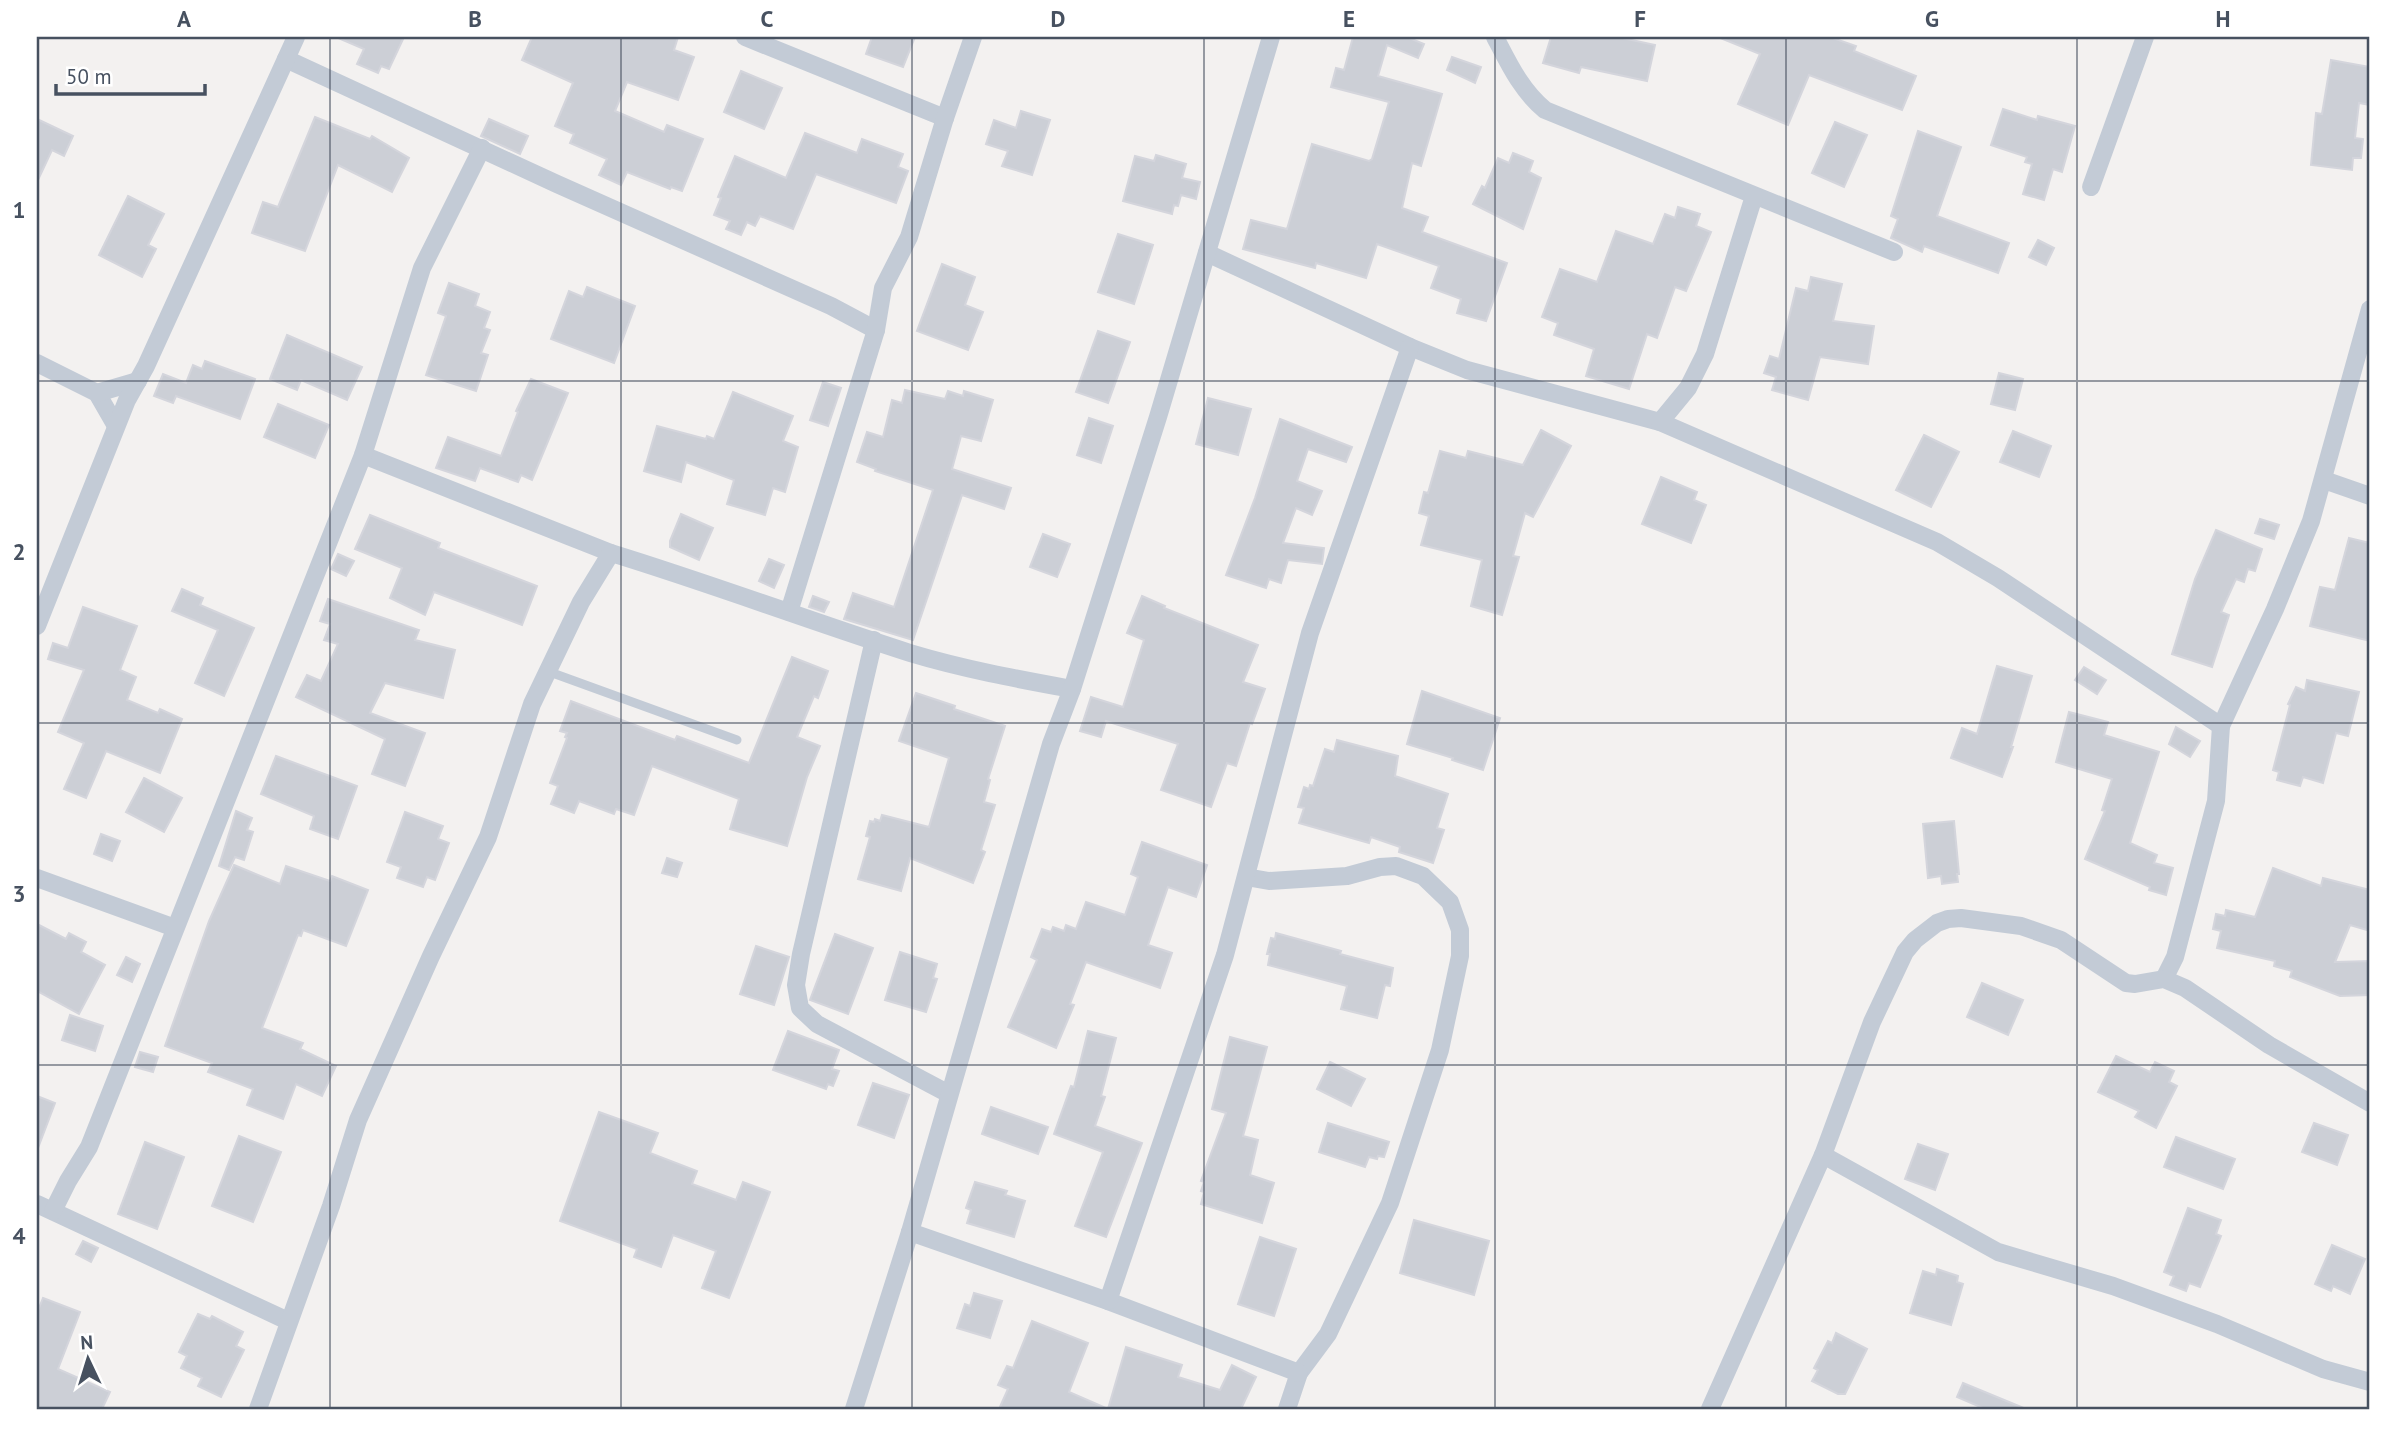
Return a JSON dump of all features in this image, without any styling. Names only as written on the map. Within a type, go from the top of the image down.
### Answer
[{"type":"street","points":[[37,626],[117,426],[296,37]]},
{"type":"street","points":[[746,37],[945,118]]},
{"type":"street","points":[[789,612],[876,330],[883,288],[909,237],[973,37]]},
{"type":"street","points":[[854,1409],[910,1232],[1051,744],[1072,689],[1158,417],[1270,37]]},
{"type":"street","points":[[1495,37],[1520,84],[1531,99],[1545,110],[1894,252]]},
{"type":"street","points":[[2091,187],[2145,37]]},
{"type":"street","points":[[286,59],[831,306],[876,330]]},
{"type":"street","points":[[288,1321],[45,1208],[68,1181],[89,1147],[363,455],[422,268],[482,148]]},
{"type":"street","points":[[1660,422],[1688,388],[1705,354],[1754,196]]},
{"type":"street","points":[[1207,253],[1410,347],[1467,370],[1660,422],[1937,542],[1998,578],[2221,726]]},
{"type":"street","points":[[2164,979],[2175,957],[2216,801],[2221,726],[2276,610],[2311,521],[2370,309]]},
{"type":"street","points":[[1108,1301],[1225,955],[1310,633],[1410,347]]},
{"type":"street","points":[[37,363],[97,393],[117,426]]},
{"type":"street","points":[[97,393],[138,381]]},
{"type":"street","points":[[363,455],[611,553],[789,612],[965,668],[1072,689]]},
{"type":"street","points":[[2324,480],[2370,496]]},
{"type":"street","points":[[258,1409],[331,1206],[358,1120],[431,956],[488,837],[532,704],[581,603],[611,553]]},
{"type":"street","points":[[874,640],[796,985],[800,1008],[817,1024],[949,1094]]},
{"type":"street","points":[[1246,877],[1269,881],[1347,876],[1395,866],[1423,876],[1450,902],[1460,930],[1460,956],[1440,1050],[1390,1203],[1328,1335],[1299,1373],[1287,1409]]},
{"type":"street","points":[[37,878],[175,928]]},
{"type":"street","points":[[1710,1409],[1823,1155],[1872,1022],[1905,952],[1915,940],[1937,923],[1961,918],[2021,926],[2061,940],[2126,983],[2164,979],[2185,988],[2269,1045],[2370,1103]]},
{"type":"street","points":[[1823,1155],[1998,1252],[2113,1286],[2217,1324],[2323,1370],[2370,1382]]},
{"type":"street","points":[[910,1232],[1108,1301],[1299,1373]]},
{"type":"lane","points":[[547,671],[737,740]]},
{"type":"building","points":[[336,37],[404,37],[389,69],[381,66],[378,73],[357,64],[364,49]]},
{"type":"building","points":[[532,37],[678,37],[674,50],[694,57],[678,100],[627,82],[615,111],[664,132],[667,125],[703,139],[682,191],[627,172],[621,185],[599,175],[607,159],[570,143],[574,134],[555,126],[573,83],[522,60]]},
{"type":"building","points":[[872,37],[915,37],[903,67],[866,54]]},
{"type":"building","points":[[1353,37],[1407,37],[1424,44],[1418,58],[1387,45],[1378,76],[1442,94],[1421,166],[1412,163],[1402,208],[1428,217],[1422,232],[1507,263],[1486,321],[1457,313],[1461,299],[1431,288],[1439,266],[1377,244],[1366,278],[1316,263],[1315,268],[1243,249],[1251,220],[1287,229],[1312,144],[1369,161],[1372,159],[1389,102],[1331,87],[1336,68],[1344,70]]},
{"type":"building","points":[[1551,37],[1618,37],[1655,45],[1647,81],[1581,67],[1579,73],[1543,63]]},
{"type":"building","points":[[1718,37],[1830,37],[1856,46],[1854,51],[1916,76],[1902,110],[1809,75],[1788,125],[1738,104],[1760,54]]},
{"type":"building","points":[[1452,57],[1481,67],[1475,83],[1447,70]]},
{"type":"building","points":[[2331,60],[2370,67],[2370,105],[2359,103],[2355,138],[2363,139],[2361,158],[2353,158],[2352,170],[2311,165],[2316,113],[2322,114]]},
{"type":"building","points":[[741,71],[782,88],[764,129],[724,112]]},
{"type":"building","points":[[2003,109],[2037,120],[2038,116],[2075,126],[2062,172],[2053,169],[2044,200],[2023,194],[2032,164],[2025,162],[2027,157],[1991,145]]},
{"type":"building","points":[[1021,111],[1050,120],[1032,175],[1002,166],[1008,151],[986,144],[994,120],[1016,128]]},
{"type":"building","points":[[315,117],[370,139],[372,136],[409,158],[392,192],[338,165],[305,251],[252,233],[263,202],[278,207]]},
{"type":"building","points":[[37,119],[73,136],[64,156],[52,150],[37,182]]},
{"type":"building","points":[[489,119],[528,136],[520,154],[481,136]]},
{"type":"building","points":[[1835,122],[1867,135],[1844,187],[1812,173]]},
{"type":"building","points":[[1918,131],[1961,147],[1937,216],[2009,243],[1998,273],[1924,246],[1922,252],[1891,238],[1898,219],[1891,216]]},
{"type":"building","points":[[805,133],[857,153],[862,139],[903,154],[898,167],[908,171],[896,203],[816,174],[793,229],[760,216],[755,226],[747,222],[741,235],[726,229],[730,221],[714,215],[721,198],[718,197],[735,156],[786,178]]},
{"type":"building","points":[[1513,153],[1533,161],[1529,172],[1541,178],[1523,229],[1473,204],[1482,186],[1485,188],[1498,158],[1509,163]]},
{"type":"building","points":[[1156,155],[1186,164],[1182,178],[1200,182],[1196,199],[1181,195],[1172,214],[1123,201],[1135,156],[1154,161]]},
{"type":"building","points":[[128,196],[164,214],[148,245],[156,249],[142,277],[99,255]]},
{"type":"building","points":[[1678,207],[1700,214],[1696,226],[1711,232],[1686,291],[1675,287],[1657,338],[1647,334],[1629,389],[1586,376],[1594,349],[1554,335],[1558,323],[1542,317],[1560,269],[1597,282],[1616,231],[1653,244],[1665,214],[1675,218]]},
{"type":"building","points":[[1118,234],[1153,245],[1134,304],[1098,292]]},
{"type":"building","points":[[2038,240],[2054,248],[2046,265],[2029,257]]},
{"type":"building","points":[[942,264],[975,277],[965,305],[983,312],[968,350],[917,331]]},
{"type":"building","points":[[1811,277],[1842,284],[1833,321],[1874,326],[1868,364],[1820,357],[1808,400],[1772,390],[1776,377],[1764,373],[1770,356],[1779,359],[1796,288],[1808,291]]},
{"type":"building","points":[[449,283],[479,294],[475,306],[490,312],[484,328],[490,330],[481,353],[488,355],[476,391],[426,375],[446,316],[438,313]]},
{"type":"building","points":[[587,287],[635,306],[614,363],[551,339],[569,291],[583,297]]},
{"type":"building","points":[[1098,331],[1130,342],[1108,403],[1076,392]]},
{"type":"building","points":[[287,335],[362,367],[347,400],[301,380],[297,390],[270,379]]},
{"type":"building","points":[[205,361],[255,379],[240,419],[176,396],[173,403],[154,396],[163,374],[186,383],[193,365],[202,369]]},
{"type":"building","points":[[1999,373],[2023,379],[2015,410],[1991,404]]},
{"type":"building","points":[[531,379],[568,393],[532,480],[521,475],[518,482],[480,468],[475,481],[436,468],[448,437],[501,456],[518,412],[516,411]]},
{"type":"building","points":[[823,382],[841,388],[828,426],[810,420]]},
{"type":"building","points":[[905,390],[945,399],[948,391],[963,396],[964,391],[993,400],[981,441],[961,436],[952,469],[1011,488],[1004,509],[962,495],[913,640],[844,619],[853,593],[894,607],[933,490],[875,471],[876,469],[857,462],[867,432],[883,437],[892,400],[902,403]]},
{"type":"building","points":[[733,392],[793,416],[783,441],[798,447],[785,492],[773,488],[765,515],[727,504],[734,480],[686,462],[681,482],[644,471],[657,426],[714,439]]},
{"type":"building","points":[[1208,398],[1251,409],[1238,455],[1196,444]]},
{"type":"building","points":[[278,404],[329,425],[315,458],[264,437]]},
{"type":"building","points":[[1089,418],[1113,426],[1101,463],[1077,455]]},
{"type":"building","points":[[1280,419],[1352,447],[1346,462],[1308,449],[1297,481],[1322,491],[1312,515],[1296,508],[1283,543],[1324,548],[1322,564],[1288,560],[1281,583],[1269,579],[1266,588],[1226,575],[1255,498]]},
{"type":"building","points":[[1541,430],[1571,446],[1533,517],[1525,513],[1513,556],[1519,557],[1502,615],[1471,606],[1482,560],[1421,545],[1429,516],[1419,513],[1424,492],[1428,493],[1440,451],[1466,458],[1468,451],[1523,465]]},
{"type":"building","points":[[2013,431],[2051,446],[2039,477],[2000,462]]},
{"type":"building","points":[[1924,435],[1959,452],[1931,507],[1896,490]]},
{"type":"building","points":[[1661,477],[1697,492],[1694,500],[1706,505],[1691,543],[1642,524]]},
{"type":"building","points":[[681,514],[713,528],[699,560],[670,547]]},
{"type":"building","points":[[370,515],[440,543],[438,548],[537,586],[522,625],[434,592],[425,615],[390,598],[402,568],[355,549]]},
{"type":"building","points":[[2260,519],[2279,525],[2274,539],[2255,533]]},
{"type":"building","points":[[2216,530],[2262,549],[2255,571],[2248,569],[2244,582],[2236,579],[2221,612],[2229,615],[2212,667],[2172,654],[2195,579]]},
{"type":"building","points":[[1043,534],[1070,544],[1057,577],[1030,567]]},
{"type":"building","points":[[2349,538],[2370,543],[2370,641],[2310,626],[2320,587],[2335,590]]},
{"type":"building","points":[[338,554],[354,561],[346,576],[331,569]]},
{"type":"building","points":[[769,559],[784,565],[774,588],[759,581]]},
{"type":"building","points":[[182,589],[203,598],[200,605],[254,628],[224,696],[195,683],[218,630],[172,611]]},
{"type":"building","points":[[813,596],[829,602],[824,612],[809,607]]},
{"type":"building","points":[[1142,596],[1165,606],[1164,608],[1258,645],[1243,682],[1265,689],[1236,766],[1227,763],[1211,807],[1161,790],[1178,744],[1106,721],[1101,737],[1080,731],[1091,697],[1123,707],[1144,640],[1127,633]]},
{"type":"building","points":[[328,599],[419,630],[415,640],[455,650],[443,698],[385,683],[370,713],[425,733],[405,786],[372,774],[385,739],[296,697],[307,675],[321,681],[338,644],[324,640],[330,624],[320,621]]},
{"type":"building","points":[[83,607],[137,626],[120,670],[136,677],[127,700],[158,713],[160,709],[182,719],[160,773],[106,751],[86,798],[64,789],[84,743],[58,732],[84,670],[48,659],[53,643],[68,648]]},
{"type":"building","points":[[792,657],[828,671],[818,698],[814,696],[797,737],[820,746],[807,777],[787,846],[730,829],[739,799],[652,766],[634,815],[616,809],[614,814],[579,801],[574,813],[551,804],[558,786],[550,783],[567,738],[567,733],[560,731],[571,701],[675,740],[677,736],[749,763]]},
{"type":"building","points":[[1997,666],[2032,676],[2002,777],[1951,758],[1962,728],[1977,734]]},
{"type":"building","points":[[2084,667],[2106,680],[2097,694],[2075,680]]},
{"type":"building","points":[[2307,680],[2359,692],[2348,736],[2336,733],[2323,783],[2303,777],[2300,786],[2277,780],[2279,772],[2273,770],[2290,705],[2288,704],[2296,687],[2305,691]]},
{"type":"building","points":[[1422,691],[1500,718],[1483,770],[1407,744]]},
{"type":"building","points":[[916,693],[1005,726],[988,779],[990,780],[984,802],[995,805],[981,850],[985,852],[973,883],[910,858],[901,891],[858,879],[870,837],[866,836],[870,821],[880,821],[882,815],[929,827],[949,758],[899,741]]},
{"type":"building","points":[[2069,712],[2108,722],[2104,735],[2159,752],[2130,843],[2157,855],[2154,863],[2173,868],[2166,895],[2149,890],[2150,887],[2085,859],[2105,811],[2102,810],[2112,779],[2056,762]]},
{"type":"building","points":[[2176,727],[2200,741],[2190,757],[2169,744]]},
{"type":"building","points":[[1337,740],[1398,756],[1395,776],[1448,794],[1437,828],[1444,830],[1433,863],[1399,852],[1400,847],[1371,837],[1369,843],[1299,823],[1304,808],[1298,807],[1304,787],[1309,789],[1310,785],[1313,786],[1325,749],[1334,752]]},
{"type":"building","points":[[276,756],[357,786],[338,839],[310,829],[314,816],[261,794]]},
{"type":"building","points":[[144,778],[182,798],[164,832],[126,812]]},
{"type":"building","points":[[236,811],[252,818],[247,830],[253,832],[244,860],[235,857],[229,870],[219,866]]},
{"type":"building","points":[[405,812],[443,826],[438,839],[449,843],[435,880],[427,877],[423,887],[397,878],[401,867],[387,862]]},
{"type":"building","points":[[1954,821],[1958,882],[1942,884],[1941,876],[1928,878],[1923,824]]},
{"type":"building","points":[[101,834],[120,841],[112,861],[94,854]]},
{"type":"building","points":[[1142,842],[1207,865],[1196,897],[1168,887],[1148,945],[1172,953],[1160,988],[1086,962],[1070,1004],[1074,1005],[1056,1048],[1008,1027],[1037,960],[1031,957],[1042,929],[1051,932],[1053,927],[1064,931],[1066,925],[1076,929],[1086,902],[1125,915],[1138,877],[1131,874]]},
{"type":"building","points":[[667,858],[682,863],[677,877],[662,873]]},
{"type":"building","points":[[234,865],[280,884],[286,866],[330,881],[332,876],[368,890],[346,946],[303,930],[301,936],[298,935],[262,1028],[303,1043],[300,1049],[336,1066],[322,1096],[296,1084],[283,1119],[247,1105],[253,1089],[208,1072],[212,1063],[165,1046],[209,921]]},
{"type":"building","points":[[2273,868],[2321,886],[2323,878],[2370,890],[2370,931],[2350,925],[2335,962],[2370,961],[2370,995],[2340,996],[2290,977],[2292,971],[2274,966],[2275,961],[2217,948],[2221,931],[2213,929],[2216,914],[2225,916],[2226,910],[2255,917]]},
{"type":"building","points":[[37,924],[66,939],[69,933],[86,942],[81,952],[105,965],[79,1014],[37,991]]},
{"type":"building","points":[[1276,933],[1393,968],[1390,986],[1385,985],[1377,1018],[1341,1009],[1347,986],[1268,965],[1270,954],[1267,954],[1271,938],[1275,939]]},
{"type":"building","points":[[835,934],[873,948],[848,1014],[810,1000]]},
{"type":"building","points":[[756,946],[789,957],[774,1005],[740,994]]},
{"type":"building","points":[[900,952],[937,964],[933,978],[937,979],[926,1012],[885,1000]]},
{"type":"building","points":[[126,957],[140,964],[132,982],[117,975]]},
{"type":"building","points":[[1982,983],[2023,1000],[2008,1035],[1967,1017]]},
{"type":"building","points":[[70,1015],[103,1026],[95,1051],[62,1040]]},
{"type":"building","points":[[788,1031],[839,1050],[832,1069],[839,1071],[833,1086],[828,1084],[826,1089],[773,1070]]},
{"type":"building","points":[[1088,1031],[1116,1038],[1101,1096],[1105,1097],[1095,1126],[1142,1143],[1106,1237],[1075,1226],[1103,1152],[1054,1134],[1071,1086],[1074,1087]]},
{"type":"building","points":[[1230,1037],[1267,1047],[1243,1136],[1258,1140],[1250,1175],[1274,1183],[1262,1223],[1201,1204],[1204,1182],[1201,1181],[1226,1113],[1212,1109]]},
{"type":"building","points":[[140,1052],[158,1057],[153,1072],[135,1067]]},
{"type":"building","points":[[2116,1056],[2150,1072],[2155,1062],[2174,1071],[2169,1082],[2177,1086],[2156,1128],[2135,1117],[2139,1111],[2098,1092]]},
{"type":"building","points":[[1330,1062],[1365,1079],[1351,1106],[1317,1089]]},
{"type":"building","points":[[873,1083],[909,1095],[894,1138],[858,1125]]},
{"type":"building","points":[[37,1096],[55,1103],[38,1148],[37,1148]]},
{"type":"building","points":[[991,1107],[1048,1127],[1038,1154],[982,1134]]},
{"type":"building","points":[[599,1112],[658,1133],[650,1153],[697,1171],[692,1184],[736,1200],[743,1182],[770,1192],[729,1298],[702,1288],[716,1251],[673,1235],[661,1267],[634,1257],[637,1249],[560,1221]]},
{"type":"building","points":[[1328,1123],[1389,1142],[1384,1157],[1369,1157],[1365,1167],[1319,1152]]},
{"type":"building","points":[[2314,1123],[2348,1135],[2337,1165],[2302,1152]]},
{"type":"building","points":[[239,1136],[281,1152],[253,1222],[212,1206]]},
{"type":"building","points":[[2176,1137],[2235,1159],[2223,1189],[2164,1167]]},
{"type":"building","points":[[145,1142],[184,1157],[157,1229],[118,1214]]},
{"type":"building","points":[[1918,1144],[1948,1154],[1935,1190],[1905,1179]]},
{"type":"building","points":[[975,1182],[1007,1191],[1005,1195],[1025,1201],[1014,1237],[967,1223],[971,1210],[966,1208]]},
{"type":"building","points":[[2188,1208],[2221,1220],[2216,1234],[2221,1236],[2200,1287],[2189,1283],[2186,1291],[2170,1285],[2174,1276],[2164,1272]]},
{"type":"building","points":[[1414,1220],[1489,1241],[1474,1295],[1400,1273]]},
{"type":"building","points":[[1260,1237],[1296,1249],[1274,1316],[1238,1304]]},
{"type":"building","points":[[83,1241],[98,1248],[91,1262],[76,1254]]},
{"type":"building","points":[[2332,1245],[2365,1259],[2350,1294],[2333,1286],[2331,1291],[2315,1284]]},
{"type":"building","points":[[1937,1269],[1958,1276],[1957,1282],[1963,1284],[1951,1325],[1910,1313],[1923,1271],[1936,1275]]},
{"type":"building","points":[[974,1293],[1002,1301],[990,1338],[957,1328],[965,1304],[970,1306]]},
{"type":"building","points":[[43,1298],[80,1312],[58,1369],[110,1392],[102,1409],[37,1409],[37,1313]]},
{"type":"building","points":[[198,1314],[210,1319],[212,1316],[243,1332],[236,1346],[244,1350],[221,1397],[198,1386],[202,1378],[181,1368],[187,1356],[179,1352]]},
{"type":"building","points":[[1032,1321],[1088,1343],[1069,1392],[1108,1409],[999,1409],[1008,1389],[998,1385],[1007,1366],[1013,1368]]},
{"type":"building","points":[[1836,1333],[1867,1349],[1845,1394],[1838,1394],[1812,1381],[1818,1370],[1814,1368],[1828,1341],[1832,1343]]},
{"type":"building","points":[[1126,1347],[1182,1365],[1178,1377],[1220,1390],[1232,1365],[1256,1377],[1241,1409],[1108,1409]]},
{"type":"building","points":[[1963,1383],[2026,1409],[1985,1409],[1957,1397]]}]
